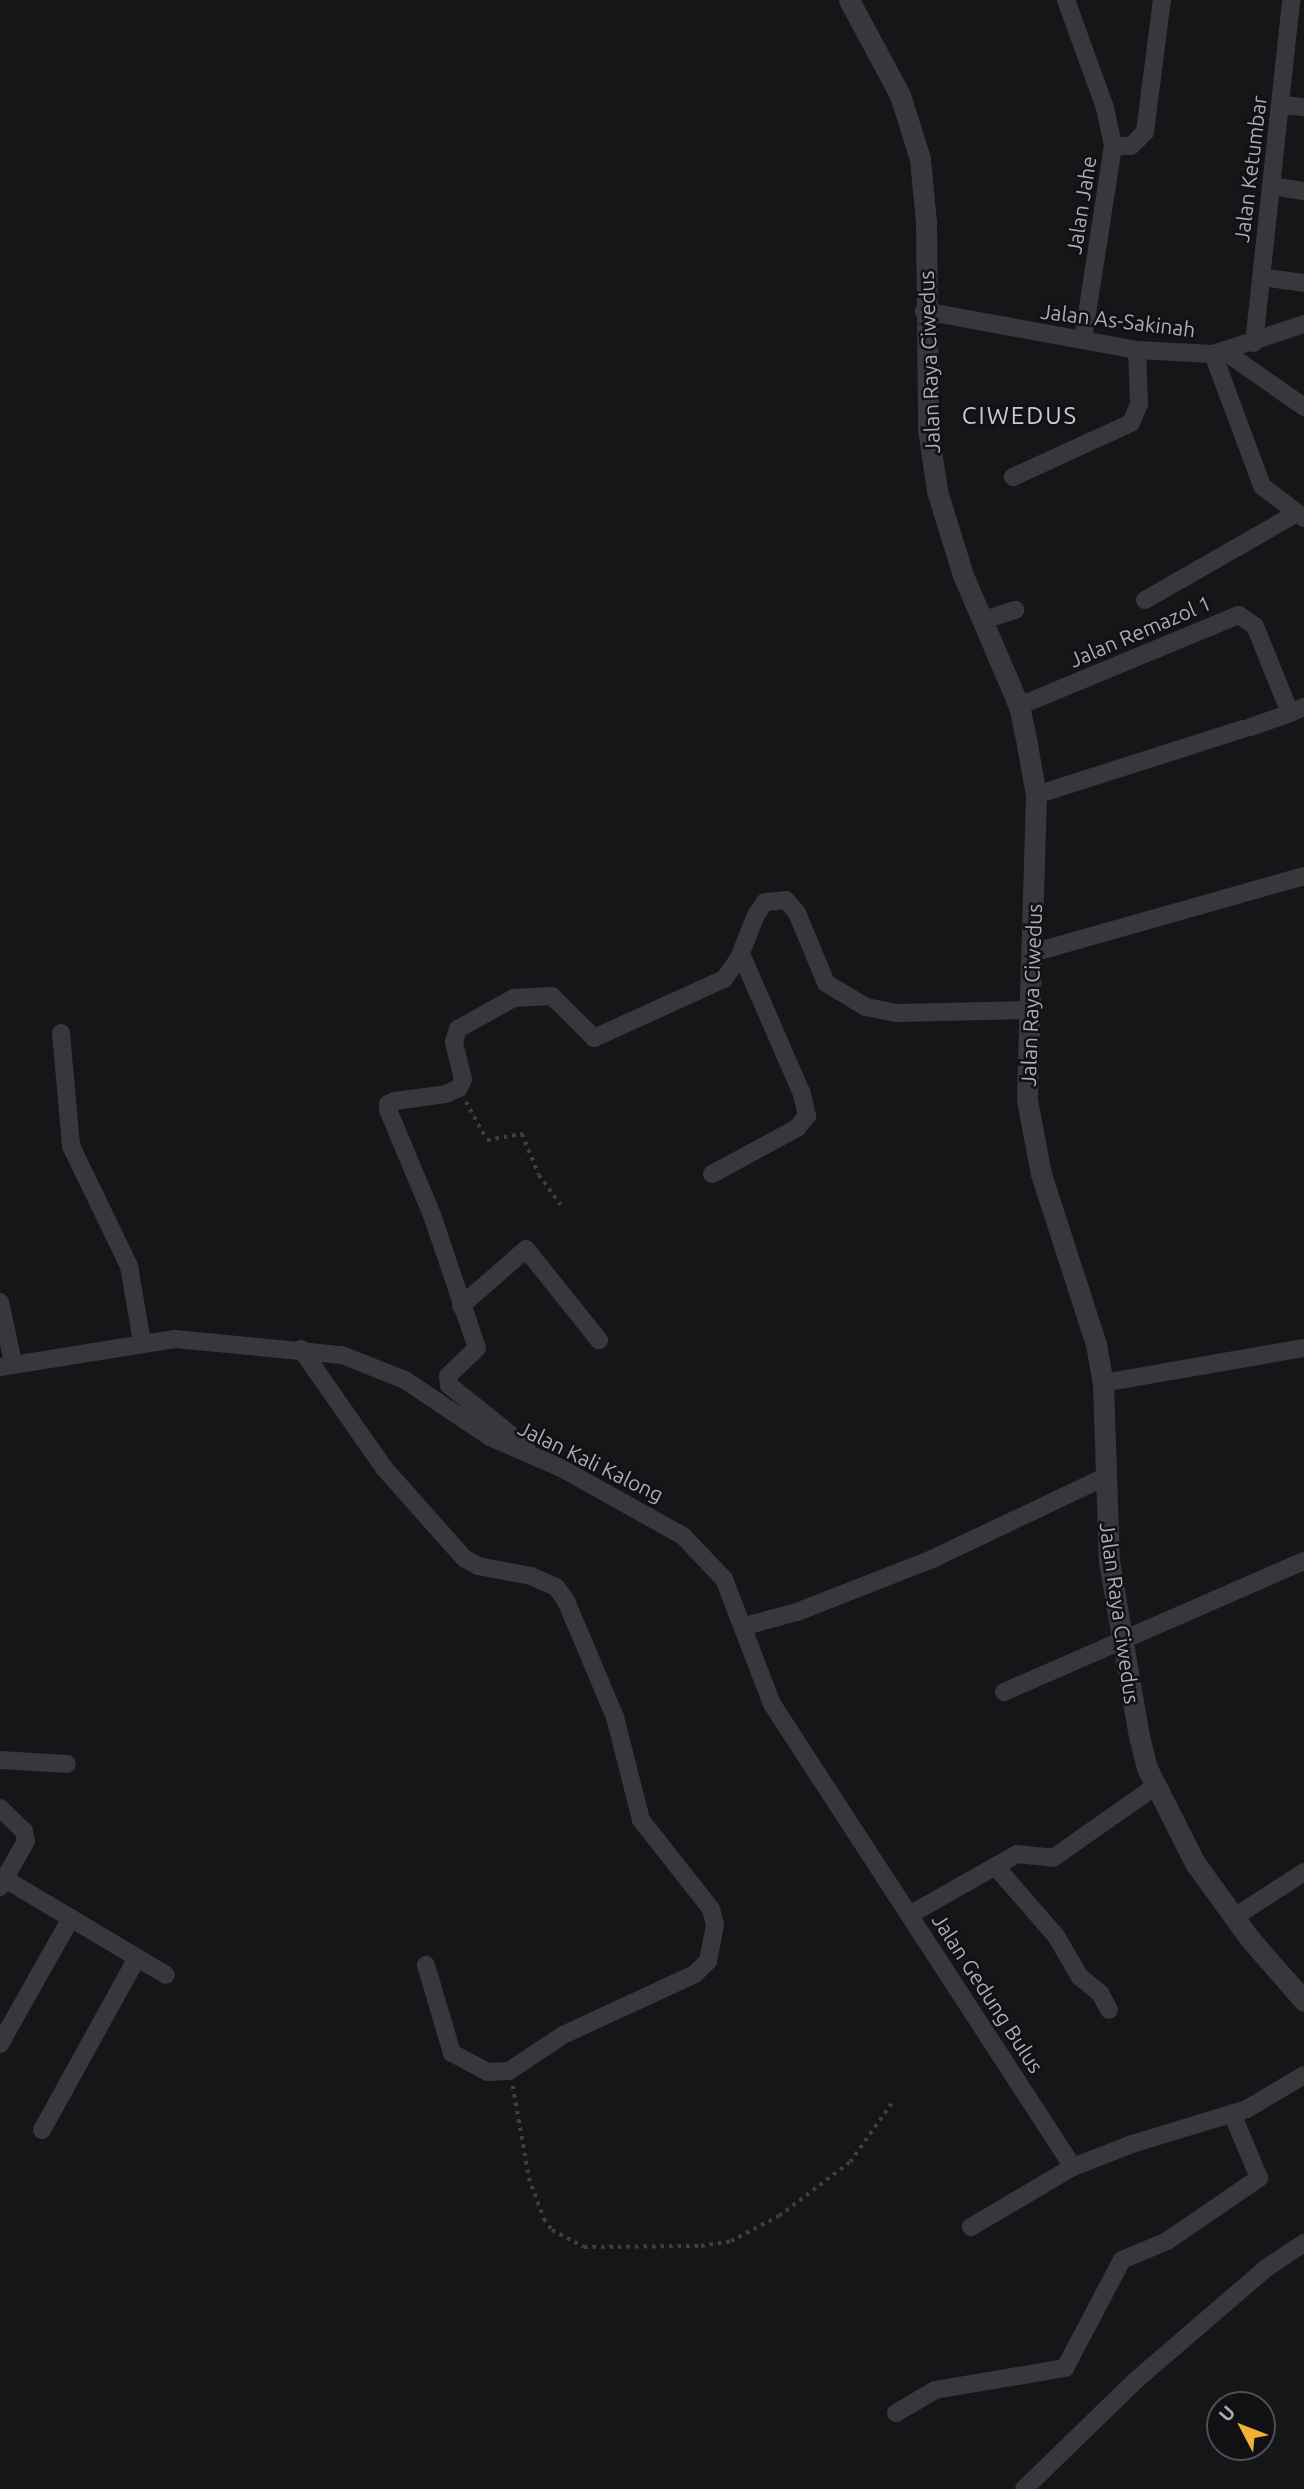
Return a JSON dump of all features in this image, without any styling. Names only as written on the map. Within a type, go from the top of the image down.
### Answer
[{"type":"street","name":"Jalan Raya Ciwedus","points":[[849,0],[900,95],[920,159],[926,222],[924,311],[928,429],[937,491],[963,575],[1019,706],[1036,795],[1027,1100],[1032,1135],[1085,1303],[1103,1383],[1109,1561],[1120,1640],[1139,1736],[1156,1786],[1195,1863],[1233,1918],[1304,2001]]},
{"type":"street","points":[[1114,146],[1131,146],[1145,132],[1163,0]]},
{"type":"street","name":"Jalan Jahe","points":[[1070,3],[1114,146],[1083,340]]},
{"type":"street","name":"Jalan Ketumbar","points":[[1254,343],[1271,186],[1295,10]]},
{"type":"street","points":[[1281,105],[1304,107]]},
{"type":"street","points":[[1271,186],[1304,191]]},
{"type":"street","points":[[1261,277],[1304,283]]},
{"type":"street","name":"Jalan As-Sakinah","points":[[924,311],[1137,349],[1219,353],[1304,324]]},
{"type":"street","points":[[1013,477],[1131,423],[1139,404],[1137,349]]},
{"type":"street","points":[[1219,353],[1304,407]]},
{"type":"street","points":[[1145,600],[1301,515],[1262,486],[1219,353]]},
{"type":"street","points":[[984,620],[1015,610]]},
{"type":"street","name":"Jalan Remazol 1","points":[[1019,706],[1239,615],[1255,626],[1297,710]]},
{"type":"street","points":[[1036,795],[1297,710]]},
{"type":"street","points":[[1032,953],[1304,876]]},
{"type":"street","points":[[537,1457],[449,1385],[448,1376],[477,1348],[432,1215],[388,1110],[388,1104],[396,1101],[446,1094],[459,1088],[463,1079],[454,1035],[495,1005],[514,998],[552,996],[594,1038],[724,979],[741,954],[756,915],[765,902],[786,900],[797,913],[826,983],[866,1007],[897,1013],[1028,1010]]},
{"type":"street","points":[[712,1174],[797,1128],[807,1116],[802,1094],[741,954]]},
{"type":"street","points":[[61,1033],[71,1146],[129,1266],[142,1342]]},
{"type":"street","points":[[461,1306],[526,1250],[599,1340]]},
{"type":"street","points":[[0,1302],[7,1365]]},
{"type":"street","name":"Jalan Kali Kalong","points":[[7,1365],[142,1342],[200,1340],[301,1349],[377,1366],[490,1437],[537,1457],[642,1510],[683,1536],[724,1579],[745,1626]]},
{"type":"street","points":[[1103,1383],[1304,1348]]},
{"type":"street","points":[[301,1349],[384,1468],[464,1558],[478,1566],[531,1576],[556,1587],[566,1601],[615,1717],[641,1820],[711,1909],[715,1940],[708,1961],[695,1974],[563,2035],[509,2070],[488,2072],[452,2053],[426,1965]]},
{"type":"street","points":[[745,1626],[797,1612],[932,1559],[1105,1478]]},
{"type":"street","points":[[1004,1692],[1304,1561]]},
{"type":"street","name":"Jalan Gedung Bulus","points":[[745,1626],[772,1704],[1073,2167]]},
{"type":"street","points":[[0,1760],[67,1764]]},
{"type":"street","points":[[911,1914],[1019,1854],[1053,1858],[1156,1786]]},
{"type":"street","points":[[0,1808],[24,1831],[26,1841],[2,1881],[71,1918],[166,1975]]},
{"type":"street","points":[[996,1867],[1056,1936],[1080,1977],[1100,1993],[1109,2010]]},
{"type":"street","points":[[1233,1918],[1304,1872]]},
{"type":"street","points":[[0,2044],[71,1918]]},
{"type":"street","points":[[42,2130],[137,1958]]},
{"type":"street","points":[[971,2227],[1073,2167],[1132,2144],[1232,2113],[1304,2075]]},
{"type":"street","points":[[896,2413],[935,2390],[1065,2368],[1122,2260],[1167,2241],[1256,2182],[1260,2174],[1232,2113]]},
{"type":"street","points":[[1024,2489],[1135,2381],[1265,2269],[1304,2243]]},
{"type":"path","points":[[459,1088],[484,1137],[522,1134],[539,1175],[561,1205]]},
{"type":"path","points":[[509,2070],[536,2202],[552,2230],[584,2247],[701,2246],[731,2241],[779,2216],[850,2162],[892,2103]]},
{"type":"district","name":"CIWEDUS","points":[[1020,416]]}]
